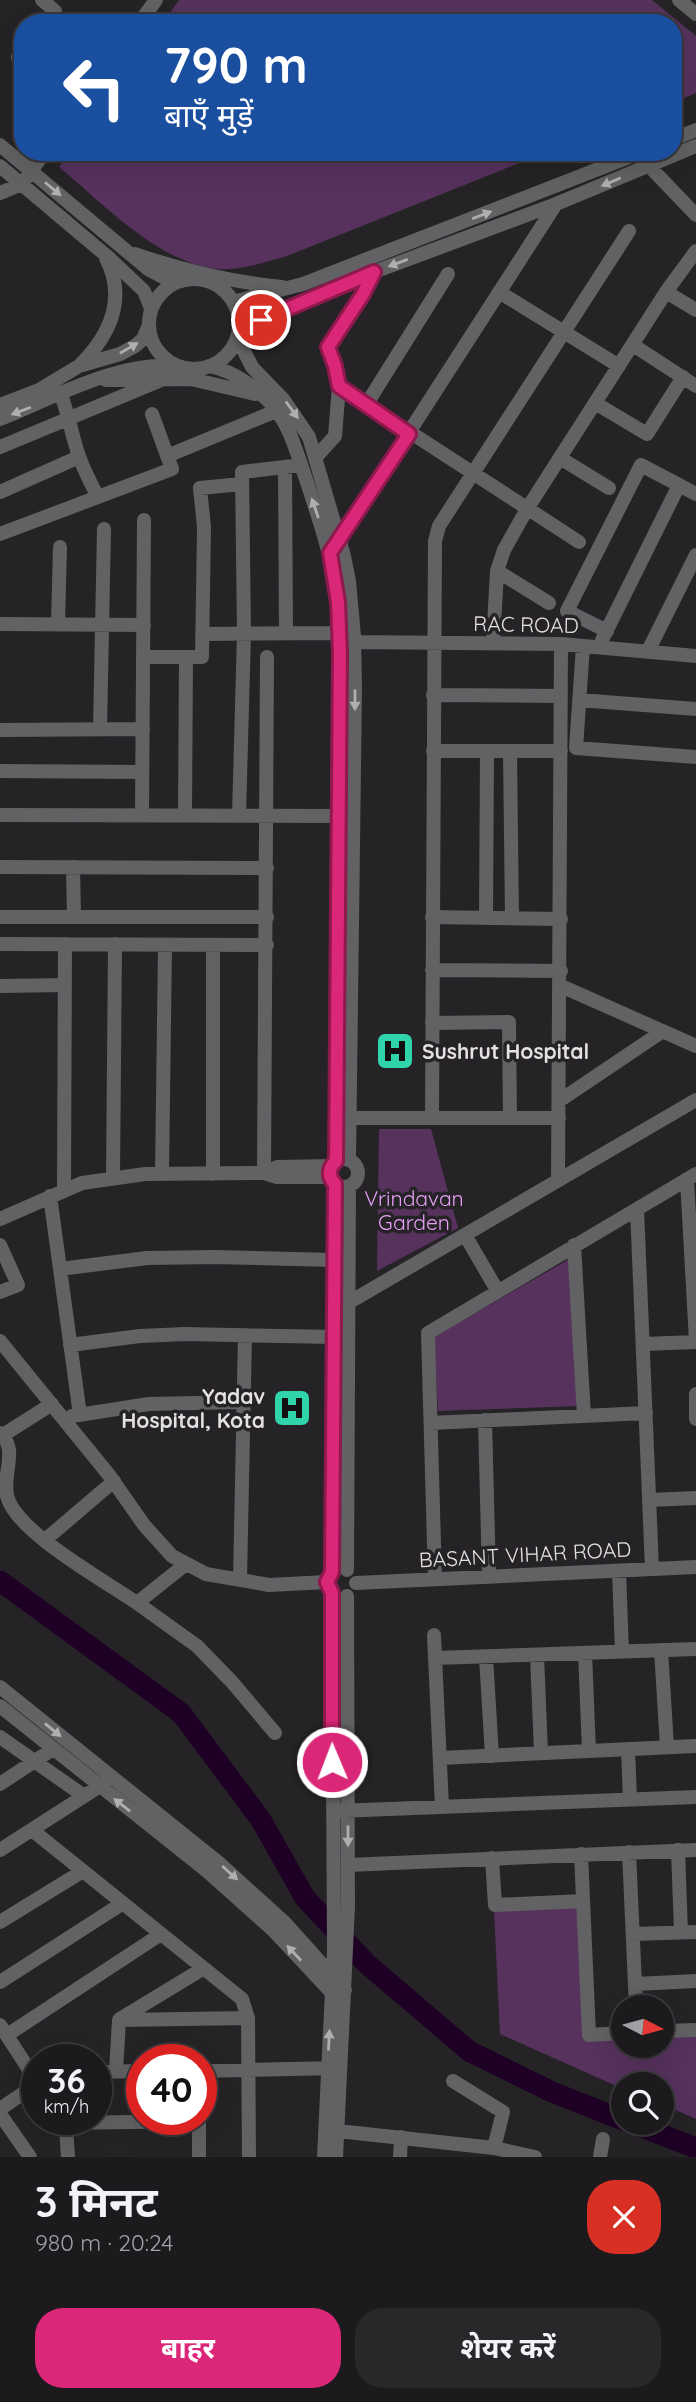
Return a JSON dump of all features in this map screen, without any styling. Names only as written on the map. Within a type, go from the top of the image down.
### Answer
[{"type":"street","points":[[42,0],[55,11],[53,14]]},
{"type":"street","points":[[679,0],[696,14]]},
{"type":"street","points":[[0,145],[14,157]]},
{"type":"street","points":[[19,161],[148,269],[165,278],[208,281],[220,287],[233,302],[238,331],[252,367],[283,399],[309,437],[349,581],[354,642],[355,816],[349,1118],[338,1172],[348,1303],[337,1583]]},
{"type":"street","points":[[0,193],[22,184],[38,161]]},
{"type":"street","points":[[233,302],[290,288],[619,161]]},
{"type":"street","points":[[0,419],[96,380],[143,366],[199,369],[209,366],[221,360],[231,349],[238,331],[374,272],[556,204],[661,161]]},
{"type":"street","points":[[0,166],[102,252],[144,291],[150,306],[153,306]]},
{"type":"street","points":[[649,166],[696,215]]},
{"type":"street","points":[[330,553],[556,204]]},
{"type":"street","points":[[432,1118],[435,541],[439,526],[629,231]]},
{"type":"street","points":[[493,643],[498,571],[504,550],[560,457],[666,292],[696,251]]},
{"type":"street","points":[[79,366],[99,344],[114,306],[115,280],[102,252]]},
{"type":"street","points":[[127,252],[188,272],[225,280],[290,288]]},
{"type":"street","points":[[316,457],[335,436],[339,386],[328,347],[363,294],[374,272]]},
{"type":"street","points":[[366,404],[449,274]]},
{"type":"street","points":[[0,405],[39,390],[79,366],[120,354],[135,346],[143,339],[153,306],[160,295],[180,281]]},
{"type":"street","points":[[499,292],[619,366]]},
{"type":"street","points":[[666,292],[696,310]]},
{"type":"street","points":[[149,324],[155,345],[161,354],[179,366]]},
{"type":"street","points":[[632,345],[696,386]]},
{"type":"street","points":[[209,366],[221,369],[249,385],[276,411],[295,448],[330,553],[338,602],[338,1172],[334,1337],[341,1810],[334,1949],[339,1970]]},
{"type":"street","points":[[595,403],[647,433],[683,377]]},
{"type":"street","points":[[0,447],[166,378]]},
{"type":"street","points":[[96,380],[191,379],[263,396]]},
{"type":"street","points":[[339,386],[579,542]]},
{"type":"street","points":[[61,395],[85,474],[98,497]]},
{"type":"street","points":[[167,456],[276,411]]},
{"type":"street","points":[[0,534],[172,469],[152,414]]},
{"type":"street","points":[[0,492],[79,457]]},
{"type":"street","points":[[560,457],[609,488]]},
{"type":"street","points":[[239,816],[244,633],[242,472],[301,465]]},
{"type":"street","points":[[607,631],[567,611],[641,466],[696,494]]},
{"type":"street","points":[[285,467],[286,633]]},
{"type":"street","points":[[143,657],[202,657],[204,527],[200,488],[242,484]]},
{"type":"street","points":[[678,485],[607,631],[590,646],[579,700],[576,748],[696,757]]},
{"type":"street","points":[[142,815],[145,520]]},
{"type":"street","points":[[100,729],[104,529]]},
{"type":"street","points":[[58,624],[60,547]]},
{"type":"street","points":[[648,651],[696,555]]},
{"type":"street","points":[[498,571],[549,603]]},
{"type":"street","points":[[0,624],[144,625]]},
{"type":"street","points":[[202,634],[339,633]]},
{"type":"street","name":"RAC ROAD","points":[[354,642],[561,644],[696,656]]},
{"type":"street","points":[[558,1180],[561,644]]},
{"type":"street","points":[[186,657],[186,815]]},
{"type":"street","points":[[264,1173],[267,657]]},
{"type":"street","points":[[433,695],[561,696]]},
{"type":"street","points":[[579,700],[696,709]]},
{"type":"street","points":[[0,730],[143,729]]},
{"type":"street","points":[[433,751],[561,751]]},
{"type":"street","points":[[486,918],[487,751]]},
{"type":"street","points":[[510,751],[512,918]]},
{"type":"street","points":[[0,771],[142,772]]},
{"type":"street","points":[[0,815],[355,816]]},
{"type":"street","points":[[0,867],[267,868]]},
{"type":"street","points":[[73,867],[74,917]]},
{"type":"street","points":[[432,916],[561,919]]},
{"type":"street","points":[[0,917],[267,917]]},
{"type":"street","points":[[0,944],[267,945]]},
{"type":"street","points":[[64,1190],[65,944]]},
{"type":"street","points":[[113,1178],[115,944]]},
{"type":"street","points":[[162,1174],[165,944]]},
{"type":"street","points":[[213,944],[213,1174]]},
{"type":"street","points":[[432,970],[561,979],[696,1046]]},
{"type":"street","points":[[0,986],[65,985]]},
{"type":"street","points":[[432,1023],[509,1022],[510,1118]]},
{"type":"street","points":[[559,1101],[663,1031]]},
{"type":"street","points":[[348,1303],[696,1100]]},
{"type":"street","points":[[349,1118],[559,1118]]},
{"type":"street","points":[[0,1219],[82,1183],[113,1178],[162,1174],[264,1173],[278,1177],[338,1172]]},
{"type":"street","points":[[435,1579],[428,1333],[691,1177],[696,1342],[643,1344]]},
{"type":"street","points":[[50,1196],[80,1415]]},
{"type":"street","points":[[638,1209],[652,1569]]},
{"type":"street","points":[[465,1235],[497,1290]]},
{"type":"street","points":[[0,1245],[18,1284],[0,1292]]},
{"type":"street","points":[[574,1245],[584,1416]]},
{"type":"street","points":[[60,1269],[147,1258],[335,1260]]},
{"type":"street","points":[[240,1580],[245,1335]]},
{"type":"street","points":[[70,1345],[140,1336],[334,1337]]},
{"type":"street","points":[[0,1341],[114,1481],[144,1525],[172,1556],[206,1574],[269,1585],[337,1583]]},
{"type":"street","points":[[696,1394],[696,1419]]},
{"type":"street","points":[[64,1418],[149,1404],[244,1402]]},
{"type":"street","points":[[52,1404],[1,1434],[9,1447],[8,1499],[18,1514],[45,1540],[197,1646],[275,1732]]},
{"type":"street","points":[[430,1423],[646,1413]]},
{"type":"street","points":[[485,1420],[489,1576]]},
{"type":"street","points":[[45,1540],[114,1481]]},
{"type":"street","points":[[650,1500],[696,1498]]},
{"type":"street","points":[[136,1603],[186,1564]]},
{"type":"street","name":"BASANT VIHAR ROAD","points":[[337,1583],[352,1573],[356,1583],[696,1567]]},
{"type":"street","points":[[619,1570],[622,1652]]},
{"type":"street","points":[[435,1635],[442,1807]]},
{"type":"street","points":[[435,1658],[696,1649]]},
{"type":"street","points":[[661,1650],[667,1747]]},
{"type":"street","points":[[585,1653],[589,1751]]},
{"type":"street","points":[[537,1655],[541,1753]]},
{"type":"street","points":[[486,1657],[492,1756]]},
{"type":"street","points":[[0,1687],[219,1863],[339,1970]]},
{"type":"street","points":[[0,1706],[207,1871],[338,1991]]},
{"type":"street","points":[[0,1737],[84,1796]]},
{"type":"street","points":[[440,1758],[696,1746]]},
{"type":"street","points":[[0,1784],[53,1749]]},
{"type":"street","points":[[628,1749],[630,1799]]},
{"type":"street","points":[[0,1850],[113,1778]]},
{"type":"street","points":[[341,1810],[696,1797]]},
{"type":"street","points":[[324,2157],[334,2068],[339,1970],[348,1907],[348,1865],[341,1810]]},
{"type":"street","points":[[32,1830],[242,1999],[248,2018],[249,2157]]},
{"type":"street","points":[[633,1934],[689,1932],[678,1850]]},
{"type":"street","points":[[348,1865],[696,1850]]},
{"type":"street","points":[[629,1852],[635,1995]]},
{"type":"street","points":[[581,1854],[589,2035],[611,2034]]},
{"type":"street","points":[[492,1858],[495,1905],[583,1901]]},
{"type":"street","points":[[0,1922],[83,1871]]},
{"type":"street","points":[[0,1982],[123,1903]]},
{"type":"street","points":[[21,2058],[3,2030],[162,1934]]},
{"type":"street","points":[[119,2020],[204,1968]]},
{"type":"street","points":[[635,1984],[696,1981]]},
{"type":"street","points":[[119,2020],[248,2018]]},
{"type":"street","points":[[116,2072],[119,2020]]},
{"type":"street","points":[[674,2031],[696,2030]]},
{"type":"street","points":[[217,2071],[334,2068]]},
{"type":"street","points":[[334,2068],[338,2131],[336,2157]]},
{"type":"street","points":[[112,2072],[126,2072]]},
{"type":"street","points":[[453,2081],[503,2112],[494,2148]]},
{"type":"street","points":[[21,2095],[0,2111],[30,2157]]},
{"type":"street","points":[[338,2131],[494,2148],[535,2157]]},
{"type":"street","points":[[67,2135],[68,2157]]},
{"type":"street","points":[[199,2135],[199,2157]]},
{"type":"street","points":[[400,2157],[401,2137]]},
{"type":"street","points":[[600,2157],[603,2139]]},
{"type":"green space","points":[[179,0],[652,0],[669,14],[169,14]]},
{"type":"green space","points":[[682,25],[696,36],[696,93],[682,99]]},
{"type":"green space","points":[[63,161],[524,161],[287,256],[235,269],[217,269],[173,255],[132,229],[59,167]]},
{"type":"green space","name":"Vrindavan Garden","points":[[379,1129],[431,1129],[458,1228],[377,1271]]},
{"type":"green space","points":[[571,1258],[579,1406],[438,1411],[434,1337]]},
{"type":"green space","points":[[579,1905],[585,2040],[611,2039],[611,2058],[674,2058],[674,2037],[696,2036],[696,2119],[674,2109],[674,2072],[611,2072],[611,2084],[500,2034],[494,1910]]},
{"type":"waterway","points":[[0,1581],[181,1713],[261,1820],[305,1898],[367,1964],[469,2051],[552,2092],[611,2115]]},
{"type":"waterway","points":[[662,2135],[696,2148]]},
{"type":"place","name":"Sushrut Hospital","points":[[395,1051]]},
{"type":"place","name":"Yadav Hospital, Kota","points":[[292,1408]]},
{"type":"route","points":[[261,320],[374,272],[363,294],[328,347],[339,386],[409,434],[330,553],[338,602],[340,653],[337,754],[336,1161],[330,1172],[335,1184],[332,1572],[327,1582],[332,1593],[332,1762]]}]
